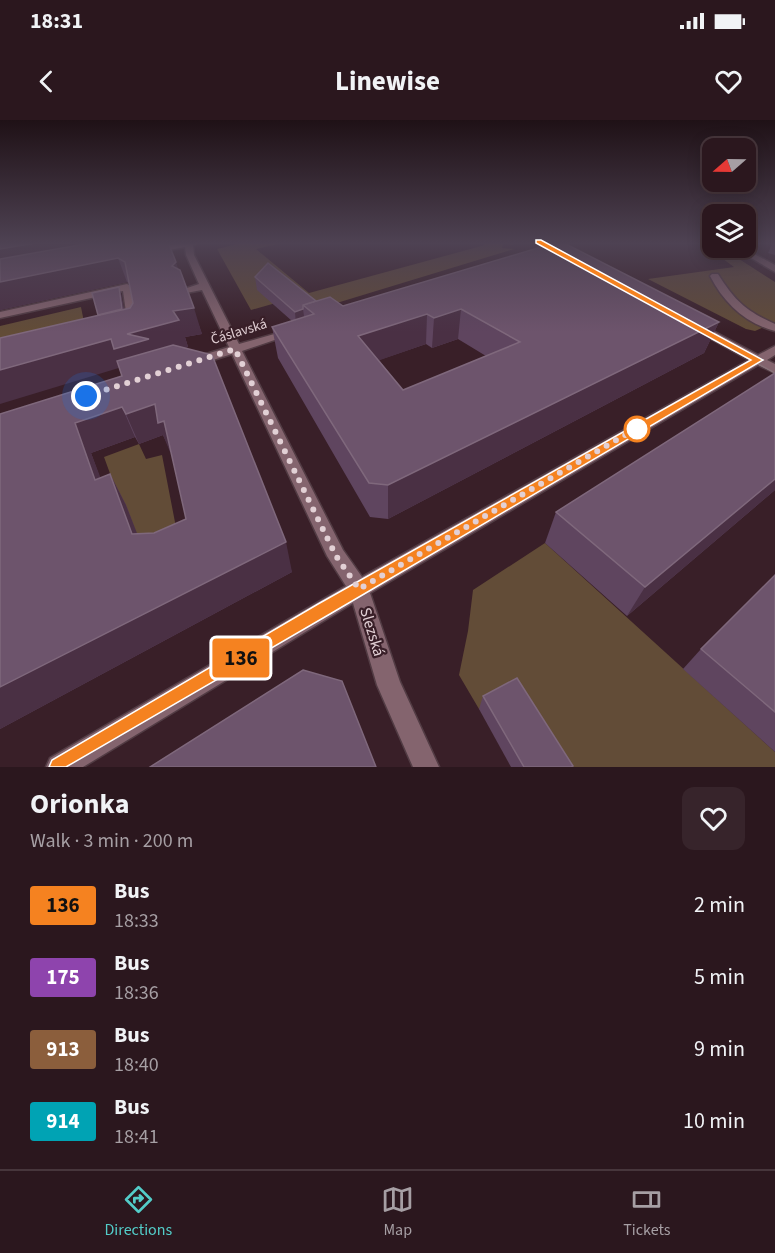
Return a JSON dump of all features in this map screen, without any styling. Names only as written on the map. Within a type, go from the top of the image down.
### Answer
[{"type":"street","name":"Slezská","points":[[199,272],[336,556],[359,589],[389,685],[426,767]]},
{"type":"street","points":[[715,276],[730,303],[741,312],[775,328]]},
{"type":"street","points":[[186,290],[206,286]]},
{"type":"street","points":[[0,315],[127,287],[135,299],[135,330],[124,333]]},
{"type":"street","points":[[688,322],[775,369]]},
{"type":"street","name":"Čáslavská","points":[[180,366],[309,327]]},
{"type":"street","points":[[59,767],[359,589],[775,350]]},
{"type":"street","points":[[758,360],[775,363]]},
{"type":"shaded area","points":[[230,272],[284,272],[309,293],[385,272],[438,272],[317,309],[300,296],[251,310]]},
{"type":"shaded area","points":[[697,272],[760,272],[775,282],[775,322],[755,331],[746,329],[648,279]]},
{"type":"shaded area","points":[[81,307],[87,337],[0,359],[0,326]]},
{"type":"shaded area","points":[[139,444],[146,459],[162,455],[180,548],[148,564],[47,504],[112,479],[104,457]]},
{"type":"shaded area","points":[[545,543],[775,752],[775,767],[558,767],[479,709],[459,675],[473,590]]},
{"type":"building","points":[[0,272],[48,272],[0,282]]},
{"type":"building","points":[[127,272],[181,272],[194,308],[173,311],[179,320],[127,334],[149,339],[114,349],[111,339],[0,370],[0,338],[130,308],[133,303]]},
{"type":"building","points":[[259,272],[280,272],[316,301],[303,305],[303,309],[295,312],[255,277]]},
{"type":"building","points":[[457,272],[621,272],[719,322],[388,485],[369,483],[272,327],[314,314],[303,305],[330,297],[343,306]],"holes":[[[461,309],[520,342],[403,390],[358,336],[427,314],[434,318]]]},
{"type":"building","points":[[119,287],[122,309],[98,315],[92,293]]},
{"type":"building","points":[[173,345],[212,355],[286,542],[0,687],[0,414],[122,376],[117,361]],"holes":[[[155,404],[158,423],[164,421],[186,519],[154,533],[132,534],[110,474],[95,480],[75,423],[122,407],[126,414]]]},
{"type":"building","points":[[775,373],[775,479],[645,587],[556,512]]},
{"type":"building","points":[[775,575],[775,712],[701,649]]},
{"type":"building","points":[[303,670],[342,681],[376,767],[150,767]]},
{"type":"building","points":[[517,678],[573,766],[524,767],[483,696]]},
{"type":"tram line","points":[[697,331],[775,373]]},
{"type":"bus line","name":"136","points":[[59,767],[324,609],[758,360],[594,272]]},
{"type":"route","points":[[86,396],[235,349],[336,556],[359,589],[639,427],[637,429]]}]
